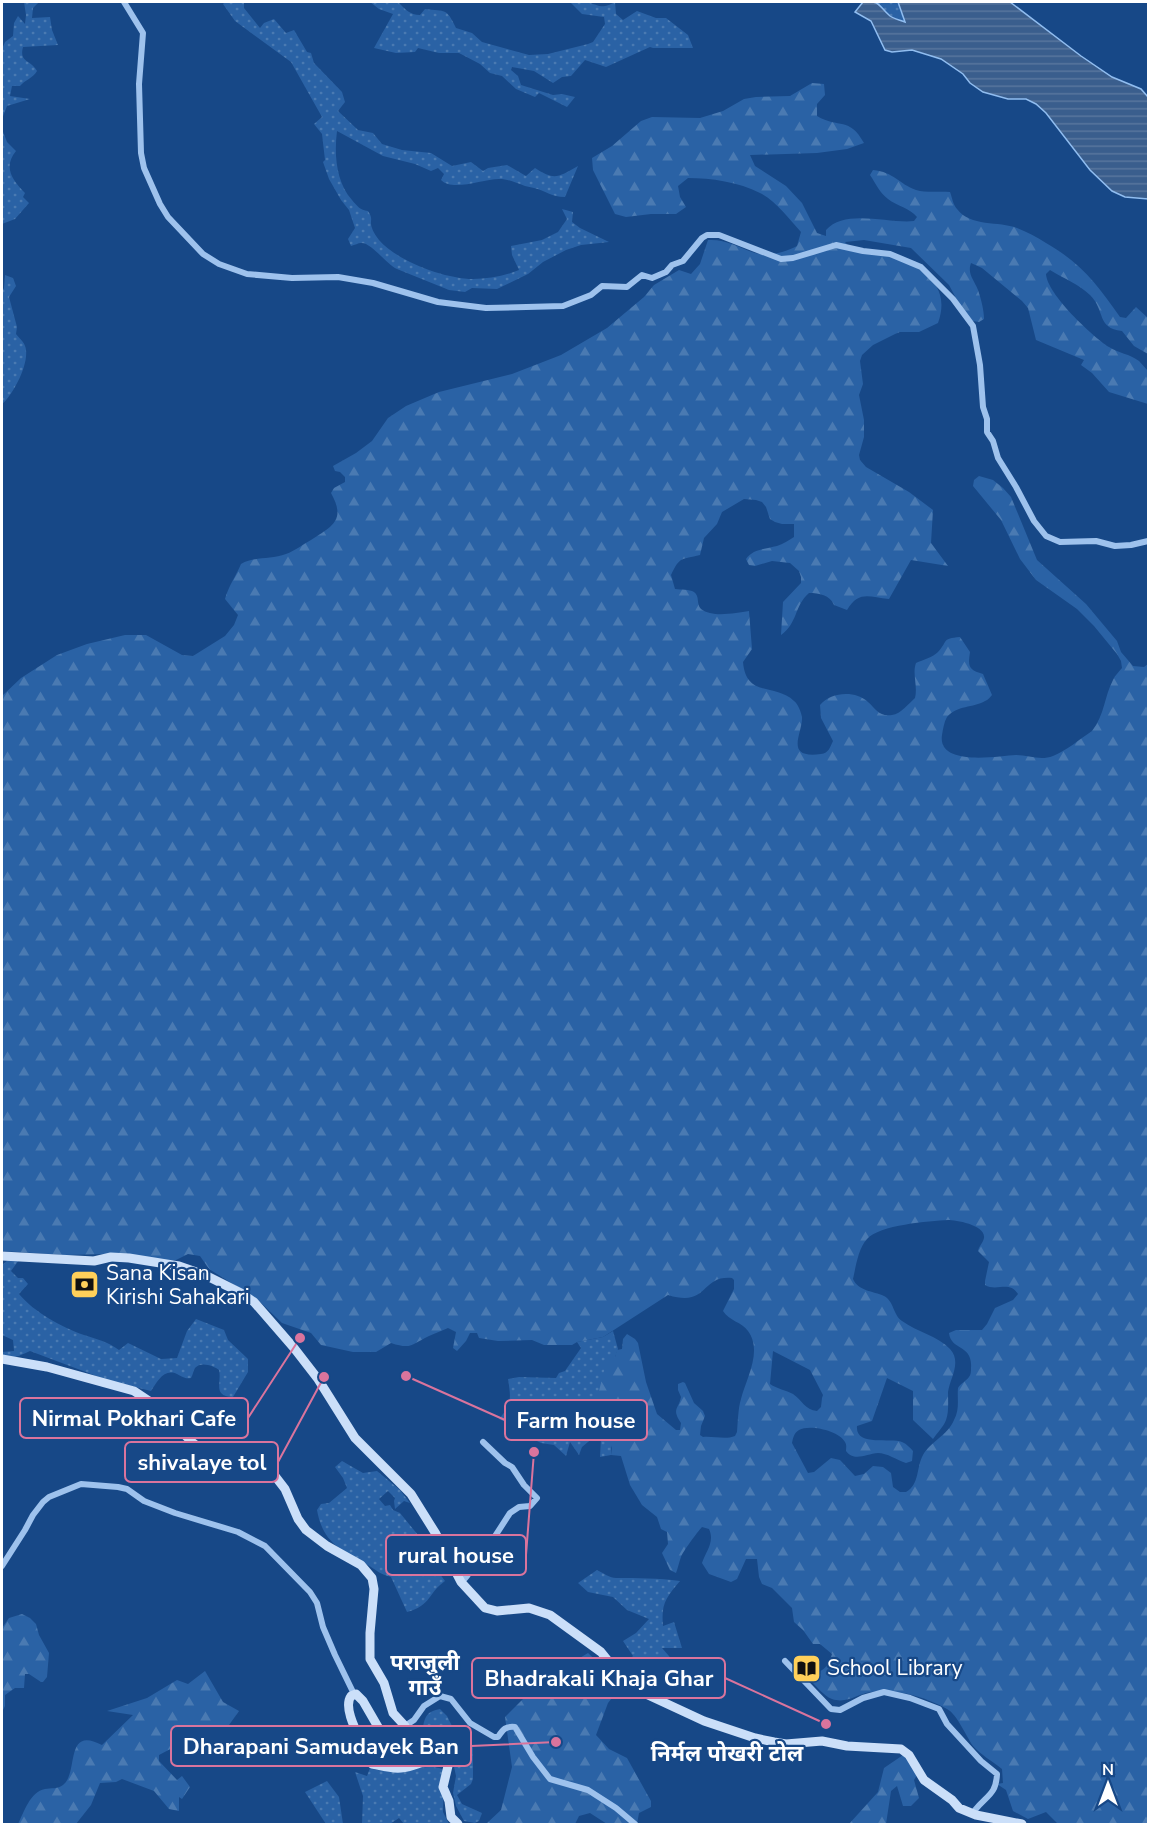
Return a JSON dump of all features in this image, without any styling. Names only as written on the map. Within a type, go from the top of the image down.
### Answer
[{"type":"main road","points":[[2,1256],[94,1261],[117,1257],[169,1265],[205,1275],[248,1297],[312,1371],[355,1438],[411,1494],[436,1534],[460,1582],[485,1608],[497,1611],[529,1608],[550,1615],[601,1652],[635,1689],[704,1721],[755,1738],[780,1743],[822,1741],[847,1746],[901,1749],[909,1755],[924,1780],[952,1800],[959,1808],[976,1815],[1022,1824]]},
{"type":"main road","points":[[2,1359],[46,1367],[134,1391],[152,1403],[201,1449],[262,1469],[275,1476],[285,1489],[298,1519],[306,1530],[327,1546],[361,1565],[372,1578],[374,1589],[370,1659],[384,1683],[393,1713],[405,1726],[406,1733],[400,1742],[390,1743],[379,1730],[363,1701],[354,1694],[348,1701],[349,1710],[372,1764],[386,1768],[401,1768],[438,1758],[446,1759],[448,1766],[443,1787],[449,1801],[451,1817],[458,1824]]},
{"type":"street","points":[[124,2],[142,33],[139,84],[141,153],[144,168],[168,217],[203,254],[219,264],[255,275],[292,278],[338,277],[373,283],[455,305],[523,308],[563,306],[591,295],[602,286],[627,287],[642,275],[651,278],[666,272],[672,265],[682,261],[702,238],[712,234],[781,259],[793,258],[836,244],[863,251],[890,254],[921,267],[953,299],[973,326],[979,356],[987,432],[993,441],[998,458],[1034,521],[1046,536],[1060,542],[1096,541],[1115,546],[1149,540]]},
{"type":"street","points":[[460,1582],[466,1579],[472,1567],[477,1564],[510,1513],[519,1507],[530,1506],[537,1498],[524,1485],[512,1467],[483,1442]]},
{"type":"street","points":[[2,1566],[33,1515],[49,1497],[81,1484],[118,1486],[127,1489],[144,1501],[238,1532],[265,1546],[310,1592],[331,1646],[354,1694]]},
{"type":"street","points":[[785,1660],[831,1709],[840,1710],[863,1698],[884,1692],[910,1698],[939,1709],[947,1724],[981,1761],[997,1774],[996,1787],[977,1807],[976,1815]]},
{"type":"street","points":[[405,1726],[434,1699],[440,1696],[451,1699],[470,1723],[494,1737],[498,1737],[508,1726],[516,1727],[550,1779],[588,1790],[616,1808],[635,1824]]},
{"type":"green space","points":[[24,2],[39,2],[33,8],[32,18],[50,17],[58,45],[23,47],[24,58],[37,71],[20,86],[12,86],[10,96],[30,99],[7,106],[2,119],[2,49],[5,42],[13,36],[14,23],[18,16],[25,24]]},
{"type":"green space","points":[[225,2],[244,2],[244,8],[260,28],[264,23],[274,19],[286,33],[294,30],[307,52],[311,53],[314,63],[342,92],[345,102],[338,111],[358,130],[373,133],[382,144],[402,150],[431,153],[452,166],[471,162],[483,171],[507,165],[526,176],[535,168],[547,175],[557,176],[578,166],[565,197],[503,179],[453,185],[441,180],[444,174],[438,168],[431,171],[415,164],[383,156],[337,131],[336,158],[342,185],[357,206],[368,211],[371,216],[371,225],[379,240],[397,255],[409,262],[449,276],[473,279],[508,274],[519,270],[512,255],[511,246],[542,240],[558,232],[567,219],[562,209],[573,212],[572,222],[580,228],[609,242],[581,245],[566,250],[543,262],[528,274],[497,289],[472,288],[465,292],[449,290],[397,269],[365,244],[351,246],[348,239],[355,228],[349,210],[329,179],[323,162],[325,160],[322,134],[314,124],[322,117],[291,62],[235,21],[223,4]]},
{"type":"green space","points":[[370,2],[398,2],[416,15],[420,15],[425,9],[445,12],[456,28],[472,33],[482,42],[529,55],[548,54],[593,42],[605,24],[604,17],[582,14],[570,2],[603,6],[615,2],[616,14],[623,20],[637,11],[656,18],[666,18],[688,35],[693,48],[650,47],[606,67],[585,60],[571,76],[562,77],[553,83],[534,71],[512,67],[511,70],[518,76],[521,85],[553,95],[562,94],[575,97],[567,107],[539,93],[535,97],[516,89],[502,76],[490,73],[480,64],[459,53],[439,53],[418,48],[415,52],[396,53],[374,48],[393,14],[379,9]]},
{"type":"green space","points":[[872,2],[898,2],[906,22],[892,17],[878,4]]},
{"type":"green space","points":[[812,83],[824,84],[825,95],[817,104],[817,116],[848,126],[859,135],[864,143],[847,149],[817,153],[750,155],[755,166],[786,186],[802,203],[817,233],[826,236],[826,230],[834,223],[856,218],[914,221],[917,217],[914,214],[888,199],[878,188],[870,175],[873,170],[880,171],[916,190],[950,192],[956,207],[969,219],[1010,226],[1036,237],[1079,267],[1096,284],[1120,317],[1126,318],[1136,307],[1148,318],[1148,354],[1134,346],[1122,331],[1105,323],[1095,301],[1086,291],[1050,270],[1046,274],[1048,282],[1062,303],[1092,334],[1109,347],[1139,361],[1148,371],[1148,404],[1109,392],[1092,373],[1081,365],[1084,360],[1036,340],[1028,308],[982,268],[971,263],[970,274],[978,290],[984,319],[979,322],[973,321],[964,313],[949,285],[911,248],[864,240],[845,242],[859,251],[900,260],[922,271],[937,287],[941,297],[938,323],[919,332],[895,334],[873,345],[862,355],[860,361],[863,384],[859,395],[864,420],[864,437],[859,455],[866,467],[909,492],[933,510],[931,543],[948,566],[911,560],[889,599],[860,597],[847,610],[834,605],[824,595],[809,593],[790,625],[781,635],[783,602],[801,583],[799,571],[790,563],[772,561],[755,566],[749,565],[746,559],[756,551],[779,545],[794,537],[794,524],[775,522],[770,519],[762,502],[744,499],[722,512],[717,524],[704,538],[700,555],[682,560],[671,575],[675,589],[694,592],[701,609],[706,612],[724,614],[749,611],[752,649],[743,662],[745,673],[755,685],[778,692],[797,704],[802,717],[798,743],[802,753],[809,755],[824,753],[833,741],[821,718],[820,705],[830,697],[850,694],[863,698],[881,714],[895,714],[915,698],[916,663],[936,654],[948,639],[960,637],[970,652],[970,667],[983,674],[992,695],[986,701],[955,710],[947,717],[942,735],[943,745],[949,752],[958,756],[983,758],[1016,755],[1044,758],[1053,756],[1092,731],[1100,718],[1114,678],[1122,668],[1121,661],[1094,626],[1077,609],[1036,580],[1020,559],[1001,520],[973,486],[974,480],[979,476],[993,480],[1011,497],[1037,560],[1086,604],[1117,641],[1121,652],[1133,666],[1144,667],[1148,664],[1148,1824],[1058,1824],[1046,1812],[1028,1819],[1013,1811],[1006,1790],[997,1784],[1003,1783],[1002,1769],[973,1746],[958,1720],[947,1709],[920,1697],[900,1692],[871,1692],[847,1700],[832,1699],[822,1693],[808,1678],[809,1675],[824,1669],[832,1654],[820,1644],[813,1644],[794,1622],[792,1608],[772,1588],[762,1584],[757,1559],[746,1559],[737,1579],[731,1582],[709,1574],[702,1563],[711,1538],[709,1529],[702,1527],[682,1555],[676,1573],[670,1570],[662,1553],[668,1544],[667,1532],[661,1529],[657,1517],[642,1505],[630,1485],[621,1456],[611,1455],[612,1448],[602,1422],[598,1395],[606,1363],[615,1357],[617,1350],[622,1349],[623,1339],[627,1334],[638,1343],[646,1382],[657,1414],[676,1430],[680,1430],[681,1423],[676,1411],[681,1397],[678,1384],[683,1382],[694,1403],[705,1416],[700,1435],[724,1438],[735,1436],[740,1403],[752,1365],[754,1347],[748,1331],[723,1311],[734,1289],[732,1278],[714,1281],[698,1295],[691,1297],[681,1298],[668,1295],[603,1337],[572,1345],[544,1345],[532,1340],[498,1341],[479,1338],[477,1333],[470,1333],[457,1351],[453,1348],[456,1332],[448,1328],[412,1345],[403,1346],[391,1343],[376,1352],[353,1352],[321,1345],[311,1333],[282,1323],[257,1299],[209,1269],[200,1256],[188,1254],[176,1260],[167,1261],[106,1254],[65,1255],[2,1251],[2,696],[21,678],[57,655],[87,644],[125,635],[146,635],[182,655],[193,656],[225,636],[234,625],[238,615],[225,599],[241,564],[289,553],[331,526],[337,516],[337,510],[331,493],[334,488],[345,482],[345,477],[335,471],[333,466],[372,441],[388,418],[406,406],[439,392],[512,374],[561,355],[607,328],[644,297],[654,285],[679,270],[691,274],[700,264],[708,240],[726,242],[760,254],[777,253],[797,246],[801,232],[777,205],[752,189],[725,181],[688,178],[678,186],[680,197],[686,207],[676,214],[626,217],[615,214],[593,170],[592,158],[612,146],[641,121],[652,117],[700,118],[723,111],[744,99],[790,96]],"holes":[[[948,1220],[970,1224],[983,1233],[984,1238],[978,1251],[989,1262],[985,1285],[1011,1288],[1018,1294],[1013,1300],[995,1308],[982,1330],[956,1330],[949,1333],[954,1343],[965,1351],[971,1360],[971,1373],[958,1388],[956,1416],[951,1425],[926,1450],[914,1485],[906,1492],[900,1492],[893,1487],[891,1473],[883,1467],[873,1466],[864,1474],[855,1476],[840,1460],[831,1458],[814,1472],[808,1473],[792,1443],[796,1433],[804,1428],[817,1428],[837,1435],[845,1442],[846,1451],[853,1456],[881,1453],[906,1463],[912,1461],[913,1451],[904,1443],[867,1439],[858,1433],[857,1426],[872,1421],[887,1378],[913,1391],[913,1420],[933,1439],[945,1422],[948,1392],[955,1365],[950,1349],[940,1341],[902,1321],[887,1298],[858,1286],[853,1279],[861,1248],[873,1234],[893,1227]],[[773,1351],[810,1370],[823,1395],[821,1407],[817,1411],[807,1407],[793,1394],[770,1384]]]},
{"type":"green space","points":[[2,129],[7,142],[16,151],[10,162],[11,173],[25,193],[23,197],[29,203],[15,219],[2,224]]},
{"type":"green space","points":[[5,275],[13,278],[16,286],[9,297],[17,327],[16,334],[24,344],[26,352],[20,377],[2,404],[2,291]]},
{"type":"green space","points":[[8,1260],[19,1260],[11,1271],[28,1284],[19,1294],[40,1313],[66,1328],[107,1343],[119,1350],[128,1343],[161,1359],[177,1358],[187,1331],[196,1319],[224,1330],[228,1340],[248,1359],[248,1372],[233,1397],[222,1394],[219,1388],[219,1370],[207,1365],[194,1369],[191,1378],[172,1373],[165,1374],[151,1391],[107,1380],[30,1351],[13,1357],[2,1357],[2,1352],[14,1351],[13,1340],[2,1335],[2,1265]]},
{"type":"green space","points":[[613,1331],[618,1349],[615,1357],[611,1455],[600,1457],[601,1438],[594,1437],[582,1447],[579,1455],[570,1442],[566,1456],[554,1445],[541,1443],[529,1437],[524,1438],[520,1432],[514,1432],[512,1425],[499,1419],[510,1400],[508,1379],[556,1378],[559,1373],[565,1371],[581,1348],[577,1342],[603,1337]]},
{"type":"green space","points":[[342,1461],[363,1473],[377,1471],[400,1490],[410,1503],[404,1501],[395,1509],[395,1498],[388,1491],[379,1499],[385,1506],[390,1505],[393,1510],[400,1513],[418,1535],[423,1552],[428,1554],[445,1581],[421,1606],[407,1612],[391,1577],[341,1549],[328,1538],[317,1510],[321,1504],[329,1503],[347,1488],[335,1467]]},
{"type":"green space","points":[[597,1570],[614,1578],[680,1581],[666,1601],[663,1626],[674,1622],[682,1648],[662,1648],[675,1663],[682,1687],[667,1697],[625,1671],[623,1666],[633,1656],[623,1641],[636,1633],[649,1619],[627,1610],[613,1597],[588,1592],[578,1583]]},
{"type":"green space","points":[[22,1614],[36,1624],[49,1653],[47,1677],[41,1682],[25,1674],[24,1688],[15,1688],[5,1695],[5,1706],[2,1712],[2,1628],[9,1618]]},
{"type":"green space","points":[[588,1653],[622,1685],[608,1703],[596,1735],[609,1749],[627,1758],[651,1801],[651,1807],[639,1813],[637,1824],[607,1824],[590,1813],[579,1816],[575,1824],[486,1824],[501,1810],[512,1767],[505,1717],[540,1682]]},
{"type":"green space","points":[[205,1671],[223,1702],[239,1711],[224,1732],[206,1738],[194,1747],[178,1745],[159,1755],[159,1761],[177,1780],[182,1776],[190,1787],[182,1799],[179,1797],[179,1811],[169,1809],[154,1791],[122,1779],[116,1782],[100,1783],[91,1805],[76,1824],[18,1824],[35,1794],[45,1789],[57,1788],[68,1779],[74,1753],[82,1741],[90,1740],[102,1745],[133,1715],[107,1711],[147,1698],[177,1680],[188,1684]]},
{"type":"green space","points":[[440,1709],[452,1726],[467,1735],[473,1748],[473,1779],[471,1784],[457,1795],[462,1804],[482,1813],[479,1821],[475,1823],[464,1821],[456,1806],[453,1793],[456,1776],[453,1762],[445,1752],[401,1759],[405,1749],[404,1743],[421,1736],[427,1715]]},
{"type":"green space","points":[[906,1753],[917,1775],[914,1780],[919,1798],[911,1806],[903,1806],[897,1786],[891,1791],[886,1824],[849,1824],[878,1792],[884,1768]]},
{"type":"green space","points":[[426,1767],[442,1769],[444,1773],[443,1812],[449,1824],[404,1824],[399,1818],[390,1824],[362,1824],[363,1796],[355,1772],[367,1776],[370,1768],[389,1771]]},
{"type":"green space","points":[[327,1781],[339,1797],[343,1824],[326,1824],[305,1792]]},
{"type":"shaded area","points":[[863,2],[879,4],[890,16],[905,22],[898,2],[1010,2],[1112,77],[1141,89],[1148,97],[1148,199],[1125,197],[1112,191],[1090,170],[1046,113],[1036,104],[1026,99],[1008,99],[983,92],[941,59],[912,50],[892,52],[885,50],[871,21],[855,12]]},
{"type":"place","name":"Sana Kisan Kirishi Sahakari","points":[[85,1285]]},
{"type":"place","name":"Nirmal Pokhari Cafe","points":[[300,1338]]},
{"type":"place","name":"Farm house","points":[[406,1376]]},
{"type":"place","name":"shivalaye tol","points":[[324,1377]]},
{"type":"place","name":"rural house","points":[[534,1452]]},
{"type":"place","name":"School Library","points":[[806,1668]]},
{"type":"place","name":"Bhadrakali Khaja Ghar","points":[[826,1724]]},
{"type":"place","name":"Dharapani Samudayek Ban","points":[[556,1742]]},
{"type":"district","name":"पराजुली गाउँ","points":[[425,1676]]},
{"type":"district","name":"निर्मल पोखरी टोल","points":[[727,1754]]}]
